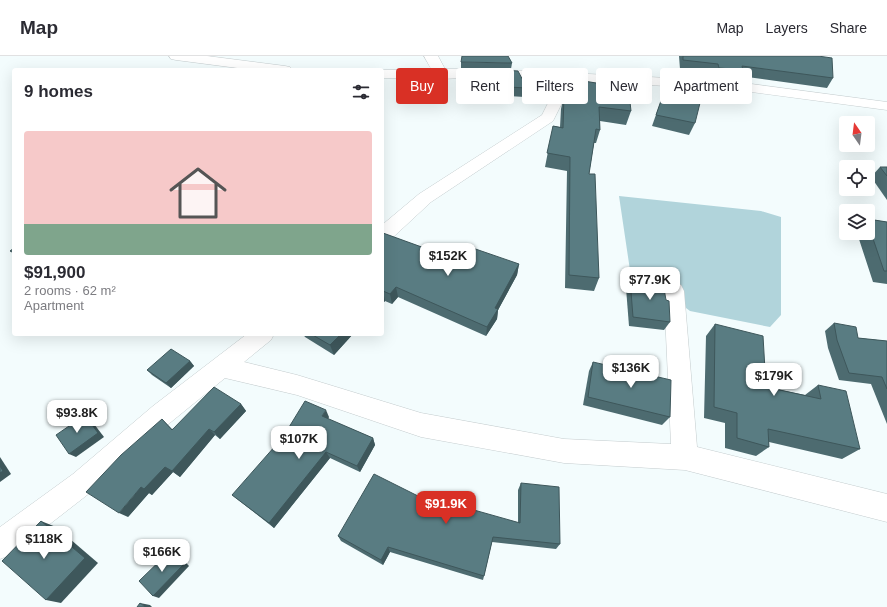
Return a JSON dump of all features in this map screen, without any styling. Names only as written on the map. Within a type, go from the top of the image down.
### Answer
[{"type":"street","points":[[176,56],[269,68]]},
{"type":"street","points":[[431,56],[437,68]]},
{"type":"street","points":[[448,75],[487,73],[522,75]]},
{"type":"street","points":[[384,74],[396,74]]},
{"type":"street","points":[[588,78],[729,85],[887,106]]},
{"type":"street","points":[[384,234],[425,198],[548,118],[555,104]]},
{"type":"street","points":[[674,291],[685,457]]},
{"type":"street","points":[[0,545],[82,483],[162,414],[260,336]]},
{"type":"street","points":[[221,367],[297,385],[422,425],[564,451],[685,457],[887,508]]},
{"type":"shaded area","points":[[619,196],[761,211],[781,217],[781,315],[770,327],[690,311],[658,287],[631,277]]},
{"type":"building","points":[[462,56],[508,56],[512,63],[461,62]]},
{"type":"building","points":[[683,56],[818,56],[832,58],[833,78],[742,66],[742,68],[719,68],[718,64],[683,60]]},
{"type":"building","points":[[514,71],[518,71],[522,79],[522,88],[514,87]]},
{"type":"building","points":[[588,82],[596,83],[596,104],[630,104],[631,111],[599,107],[600,130],[596,129],[589,174],[595,174],[599,278],[569,275],[570,157],[547,153],[553,126],[563,128],[564,104],[588,104]]},
{"type":"building","points":[[660,104],[700,104],[695,123],[656,115]]},
{"type":"building","points":[[880,167],[887,167],[887,176]]},
{"type":"building","points":[[875,220],[887,222],[887,271],[884,271],[873,240],[875,240]]},
{"type":"building","points":[[384,233],[452,258],[461,244],[519,264],[495,308],[498,309],[487,327],[396,287],[390,294],[384,291]]},
{"type":"building","points":[[630,279],[663,283],[666,300],[669,301],[670,322],[633,317]]},
{"type":"building","points":[[834,323],[856,327],[858,338],[887,341],[887,389],[882,377],[849,373],[837,340]]},
{"type":"building","points":[[715,324],[763,336],[766,387],[821,399],[818,385],[846,391],[860,449],[768,429],[769,447],[737,438],[737,413],[714,407]]},
{"type":"building","points":[[314,336],[339,336],[330,345]]},
{"type":"building","points":[[171,349],[190,361],[166,383],[147,370]]},
{"type":"building","points":[[593,362],[671,380],[670,417],[588,397]]},
{"type":"building","points":[[214,387],[241,404],[214,432],[209,429],[172,471],[165,467],[144,489],[141,487],[119,513],[86,492],[121,455],[162,419],[172,430]]},
{"type":"building","points":[[305,401],[326,410],[322,416],[373,438],[357,466],[326,452],[269,523],[232,495],[283,437]]},
{"type":"building","points":[[85,415],[98,433],[69,454],[56,435]]},
{"type":"building","points":[[0,466],[3,471],[0,473]]},
{"type":"building","points":[[374,474],[434,504],[435,499],[520,523],[521,483],[559,487],[560,544],[493,537],[484,576],[388,547],[381,560],[338,536]]},
{"type":"building","points":[[41,521],[85,558],[46,600],[2,561]]},
{"type":"building","points":[[171,550],[184,564],[153,596],[139,581]]},
{"type":"building","points":[[140,603],[145,607],[137,607]]}]
